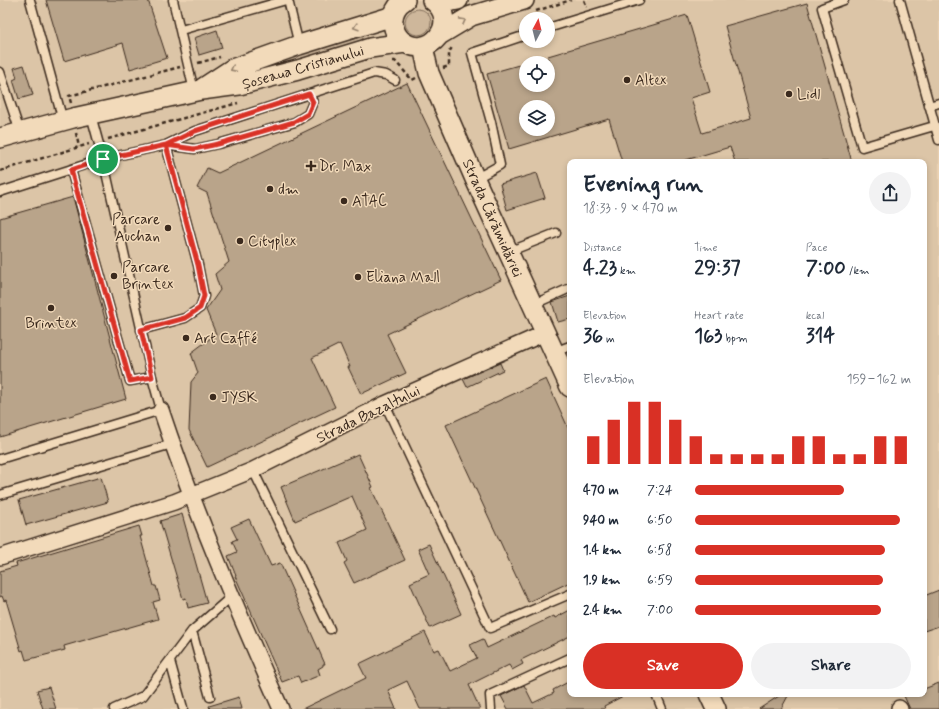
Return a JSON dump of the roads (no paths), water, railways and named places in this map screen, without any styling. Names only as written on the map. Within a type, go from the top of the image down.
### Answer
[{"type":"street","points":[[405,0],[396,8],[393,24],[395,32],[414,45],[434,41],[440,34],[471,16],[524,0]]},
{"type":"street","points":[[434,2],[458,0]]},
{"type":"street","points":[[434,2],[441,9],[444,22],[440,34]]},
{"type":"street","name":"Șoseaua Cristianului","points":[[197,90],[232,69],[299,45],[394,16]]},
{"type":"street","name":"Șoseaua Cristianului","points":[[0,138],[63,121],[197,90],[239,85],[298,70],[370,48],[414,45]]},
{"type":"street","name":"Strada Cărămidăriei","points":[[414,45],[429,73],[507,252],[545,333],[562,349],[567,373]]},
{"type":"street","name":"Strada Bazaltului","points":[[0,557],[191,495],[254,470],[385,404],[545,333]]},
{"type":"street","points":[[161,410],[191,495],[231,597],[281,709]]},
{"type":"street","points":[[710,697],[716,709]]},
{"type":"lane","points":[[30,0],[63,121]]},
{"type":"lane","points":[[173,0],[197,90]]},
{"type":"lane","points":[[181,30],[287,0],[299,45]]},
{"type":"lane","points":[[555,26],[639,0]]},
{"type":"lane","points":[[844,0],[822,8],[862,147],[934,126]]},
{"type":"lane","points":[[900,0],[939,140]]},
{"type":"lane","points":[[475,179],[500,166],[491,122],[472,53],[519,38]]},
{"type":"lane","points":[[0,72],[20,132]]},
{"type":"lane","points":[[0,192],[103,159],[166,145],[195,131],[374,73],[386,75],[395,80]]},
{"type":"lane","points":[[166,145],[194,149],[200,148],[294,122],[308,114],[313,102],[309,94]]},
{"type":"lane","points":[[929,106],[939,103]]},
{"type":"lane","points":[[0,459],[161,410],[141,330],[103,159],[91,115]]},
{"type":"lane","points":[[141,330],[185,318],[200,308],[204,296],[198,265],[166,145]]},
{"type":"lane","points":[[71,170],[130,381],[152,377]]},
{"type":"lane","points":[[507,252],[556,232]]},
{"type":"lane","points":[[532,305],[567,289]]},
{"type":"lane","points":[[385,404],[490,628],[567,595]]},
{"type":"lane","points":[[0,495],[172,444]]},
{"type":"lane","points":[[254,470],[330,629]]},
{"type":"lane","points":[[114,709],[143,696],[192,631],[231,597]]},
{"type":"lane","points":[[192,631],[210,696]]},
{"type":"lane","points":[[492,709],[490,695],[567,659]]},
{"type":"lane","points":[[170,661],[183,708]]},
{"type":"lane","points":[[268,678],[274,709]]},
{"type":"lane","points":[[657,697],[662,709]]},
{"type":"place","name":"Altex","points":[[627,80]]},
{"type":"place","name":"Lidl","points":[[789,94]]},
{"type":"place","name":"Dr. Max","points":[[311,166]]},
{"type":"place","name":"dm","points":[[270,189]]},
{"type":"place","name":"ATAC","points":[[344,201]]},
{"type":"place","name":"Parcare Auchan","points":[[168,228]]},
{"type":"place","name":"Cityplex","points":[[240,241]]},
{"type":"place","name":"Parcare Brintex","points":[[114,276]]},
{"type":"place","name":"Eliana Mall","points":[[358,277]]},
{"type":"place","name":"Brintex","points":[[51,308]]},
{"type":"place","name":"Art Caffé","points":[[186,338]]},
{"type":"place","name":"JYSK","points":[[213,397]]}]
